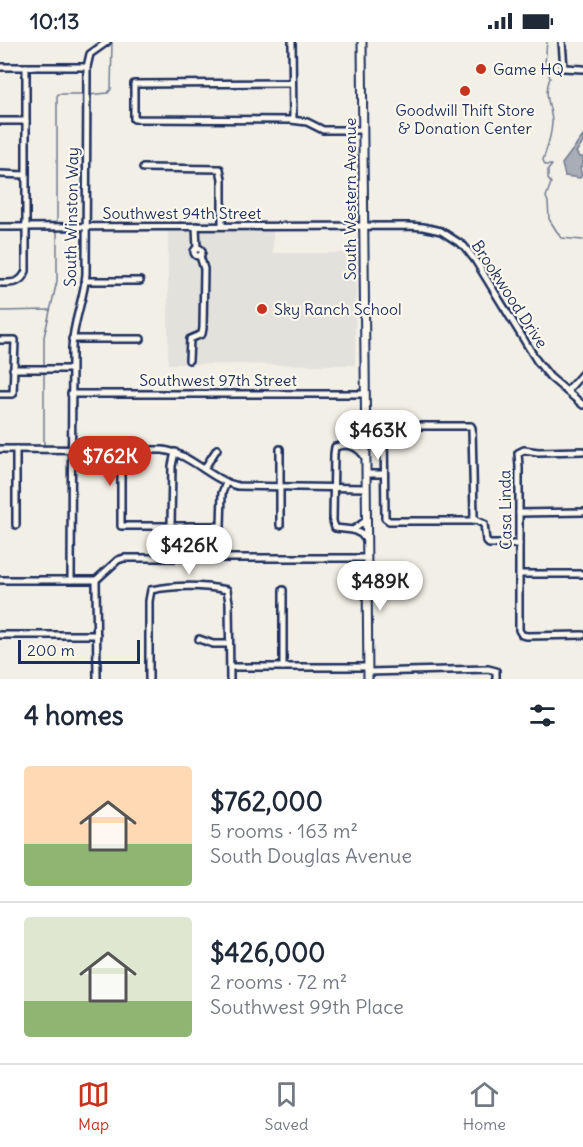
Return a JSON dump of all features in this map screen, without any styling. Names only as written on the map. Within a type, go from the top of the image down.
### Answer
[{"type":"main road","name":"South Western Avenue","points":[[363,42],[368,673]]},
{"type":"street","points":[[0,67],[87,67],[90,54],[107,42]]},
{"type":"street","points":[[292,42],[293,120]]},
{"type":"street","points":[[562,42],[562,63],[565,69],[583,69]]},
{"type":"street","points":[[0,283],[15,282],[23,277],[26,271],[26,67]]},
{"type":"street","name":"South Winston Way","points":[[71,580],[71,369],[72,339],[86,280],[87,67]]},
{"type":"street","points":[[292,83],[134,84],[135,119],[293,120],[307,122],[323,130],[363,130]]},
{"type":"street","points":[[0,121],[26,121]]},
{"type":"street","points":[[143,168],[220,169],[222,226]]},
{"type":"street","points":[[0,174],[26,174]]},
{"type":"street","points":[[189,360],[190,339],[202,334],[203,328],[204,269],[200,256],[195,254],[197,249],[196,226]]},
{"type":"street","name":"Southwest 94th Street","points":[[0,227],[364,226]]},
{"type":"street","name":"Brookwood Drive","points":[[364,226],[429,228],[441,231],[459,242],[475,260],[537,361],[550,377],[583,405]]},
{"type":"street","points":[[86,280],[140,281]]},
{"type":"street","points":[[0,340],[15,339],[13,394],[0,394]]},
{"type":"street","points":[[72,339],[141,339]]},
{"type":"street","points":[[13,369],[71,369]]},
{"type":"street","points":[[567,391],[583,373]]},
{"type":"street","name":"Southwest 97th Street","points":[[71,394],[365,394]]},
{"type":"street","points":[[353,446],[366,431],[384,429],[386,426],[471,426],[473,519]]},
{"type":"street","points":[[384,429],[384,513],[388,521],[465,521],[473,519],[484,524],[486,541],[489,544],[519,544]]},
{"type":"street","points":[[366,458],[360,450],[353,446],[335,447],[333,521],[335,528],[353,530],[367,541]]},
{"type":"street","points":[[0,449],[163,450],[175,452],[226,483],[243,487],[366,488]]},
{"type":"street","points":[[16,449],[16,525]]},
{"type":"street","points":[[121,449],[121,526],[221,526],[222,496],[226,483]]},
{"type":"street","points":[[204,468],[218,449]]},
{"type":"street","points":[[280,450],[280,525]]},
{"type":"street","name":"Casa Linda","points":[[583,451],[524,450],[517,457],[520,632],[526,636],[583,635]]},
{"type":"street","points":[[171,526],[172,466],[175,452]]},
{"type":"street","points":[[366,474],[383,474]]},
{"type":"street","points":[[519,513],[583,513]]},
{"type":"street","points":[[353,530],[367,520]]},
{"type":"street","points":[[0,580],[96,580],[116,561],[124,558],[367,558]]},
{"type":"street","points":[[520,574],[583,574]]},
{"type":"street","points":[[96,580],[97,679]]},
{"type":"street","points":[[149,679],[149,601],[151,590],[162,588],[227,590],[230,679]]},
{"type":"street","points":[[283,590],[283,668]]},
{"type":"street","points":[[0,635],[97,635]]},
{"type":"street","points":[[199,639],[213,644],[229,644]]},
{"type":"street","points":[[230,667],[368,673],[494,670],[496,679]]},
{"type":"street","points":[[456,670],[456,679]]},
{"type":"street","points":[[389,672],[389,679]]},
{"type":"shaded area","points":[[583,136],[583,143],[576,152],[579,157],[583,157],[583,164],[580,168],[582,175],[580,178],[565,176],[562,164]]},
{"type":"shaded area","name":"Sky Ranch School","points":[[168,230],[273,231],[273,253],[356,253],[355,365],[168,364]]},
{"type":"waterway","points":[[89,95],[108,93],[111,89],[112,42]]},
{"type":"waterway","points":[[547,42],[545,63],[550,78],[547,96],[552,122],[543,160],[545,165],[552,165],[548,170],[548,179],[551,183],[546,197],[549,219],[561,238],[583,240]]},
{"type":"waterway","points":[[57,225],[57,96],[58,94],[84,94]]},
{"type":"waterway","points":[[44,367],[44,337],[57,281],[57,230]]},
{"type":"waterway","points":[[0,311],[50,310]]},
{"type":"waterway","points":[[44,372],[44,446]]},
{"type":"place","name":"Game HQ","points":[[481,69]]},
{"type":"place","name":"Goodwill Thift Store & Donation Center","points":[[465,91]]},
{"type":"place","name":"Sky Ranch School","points":[[262,309]]}]
